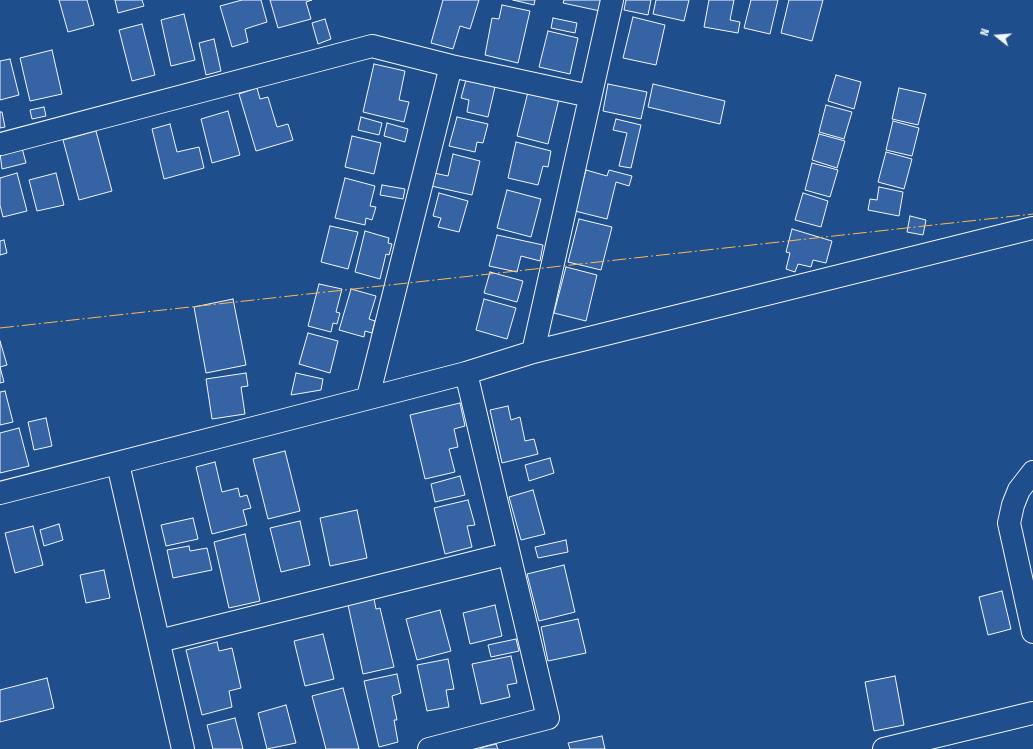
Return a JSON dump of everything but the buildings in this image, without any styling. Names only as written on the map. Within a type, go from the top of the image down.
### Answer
[{"type":"street","points":[[533,352],[612,0]]},
{"type":"street","points":[[1,144],[372,46],[451,66],[590,96]]},
{"type":"street","points":[[368,398],[451,66]]},
{"type":"street","points":[[0,493],[118,464],[368,398],[466,372],[533,352],[1033,228]]},
{"type":"street","points":[[429,749],[548,718],[466,372]]},
{"type":"street","points":[[118,464],[183,749]]},
{"type":"street","points":[[1033,472],[1019,490],[1013,505],[1009,523],[1033,632]]},
{"type":"street","points":[[159,641],[508,554]]},
{"type":"street","points":[[884,749],[1033,713]]},
{"type":"power","points":[[0,328],[1033,214]]}]
